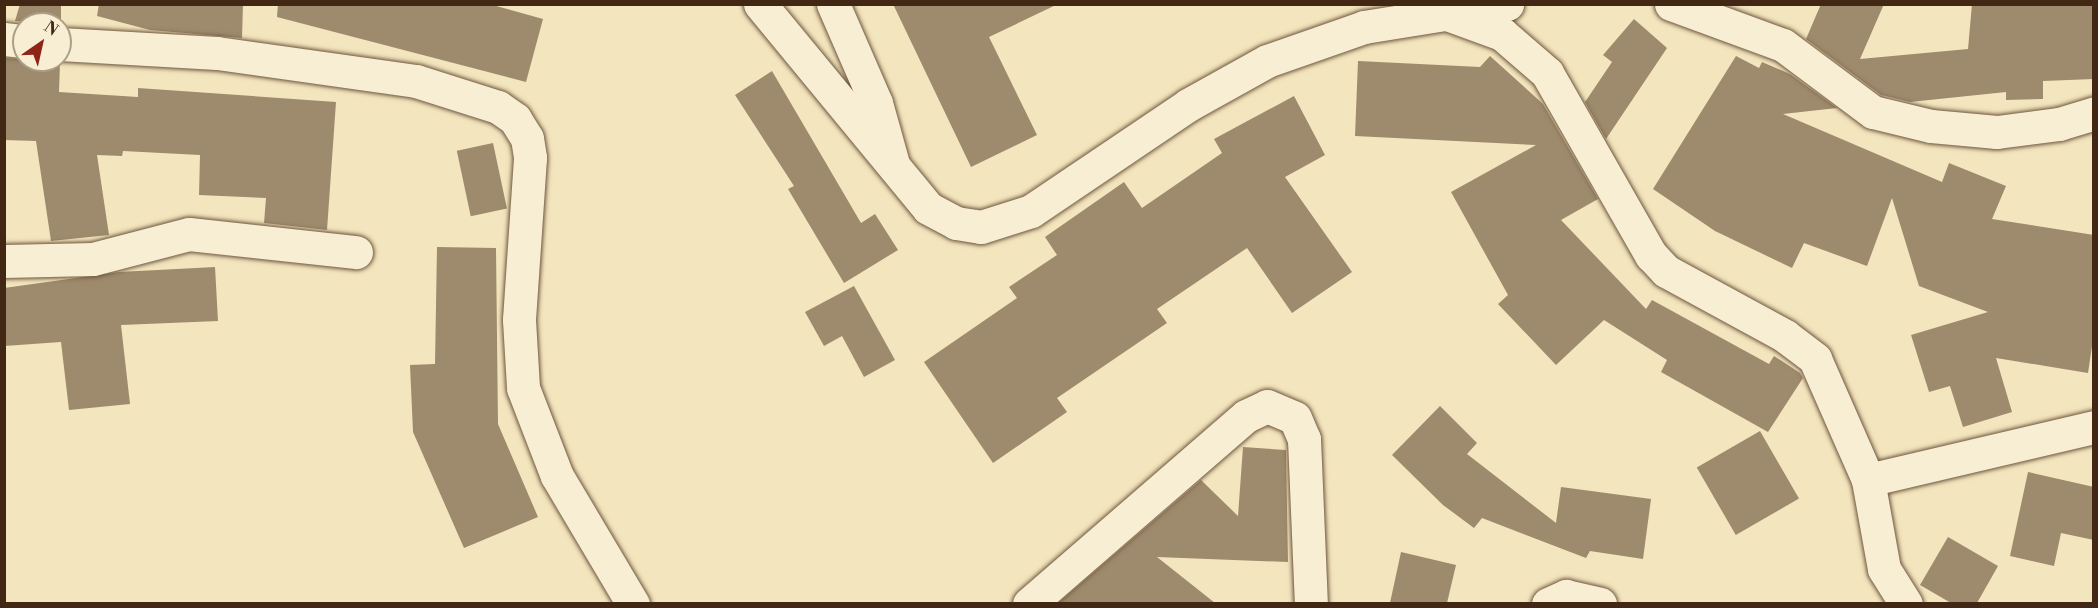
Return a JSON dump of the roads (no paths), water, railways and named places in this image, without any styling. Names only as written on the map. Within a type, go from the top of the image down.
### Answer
[{"type":"street","points":[[760,4],[896,175],[928,208],[956,223],[1006,223],[1267,60],[1364,27],[1440,11],[1508,4]]},
{"type":"street","points":[[833,4],[876,103],[896,175]]},
{"type":"street","points":[[1671,4],[1784,45],[1873,112],[1931,126],[1997,132],[2094,113]]},
{"type":"street","points":[[1440,11],[1502,34],[1547,73],[1576,129],[1666,271],[1785,336],[1815,359],[1868,480],[1884,569],[1906,603]]},
{"type":"street","points":[[72,45],[217,53],[416,81],[498,107],[515,119],[527,138],[530,158],[519,320],[523,388],[557,476],[633,603]]},
{"type":"street","points":[[4,261],[93,259],[189,234],[356,252]]},
{"type":"street","points":[[1029,603],[1246,416],[1267,406],[1295,418],[1304,439],[1311,603]]},
{"type":"street","points":[[1868,480],[2094,427]]},
{"type":"street","points":[[1548,603],[1566,596],[1600,603]]}]
